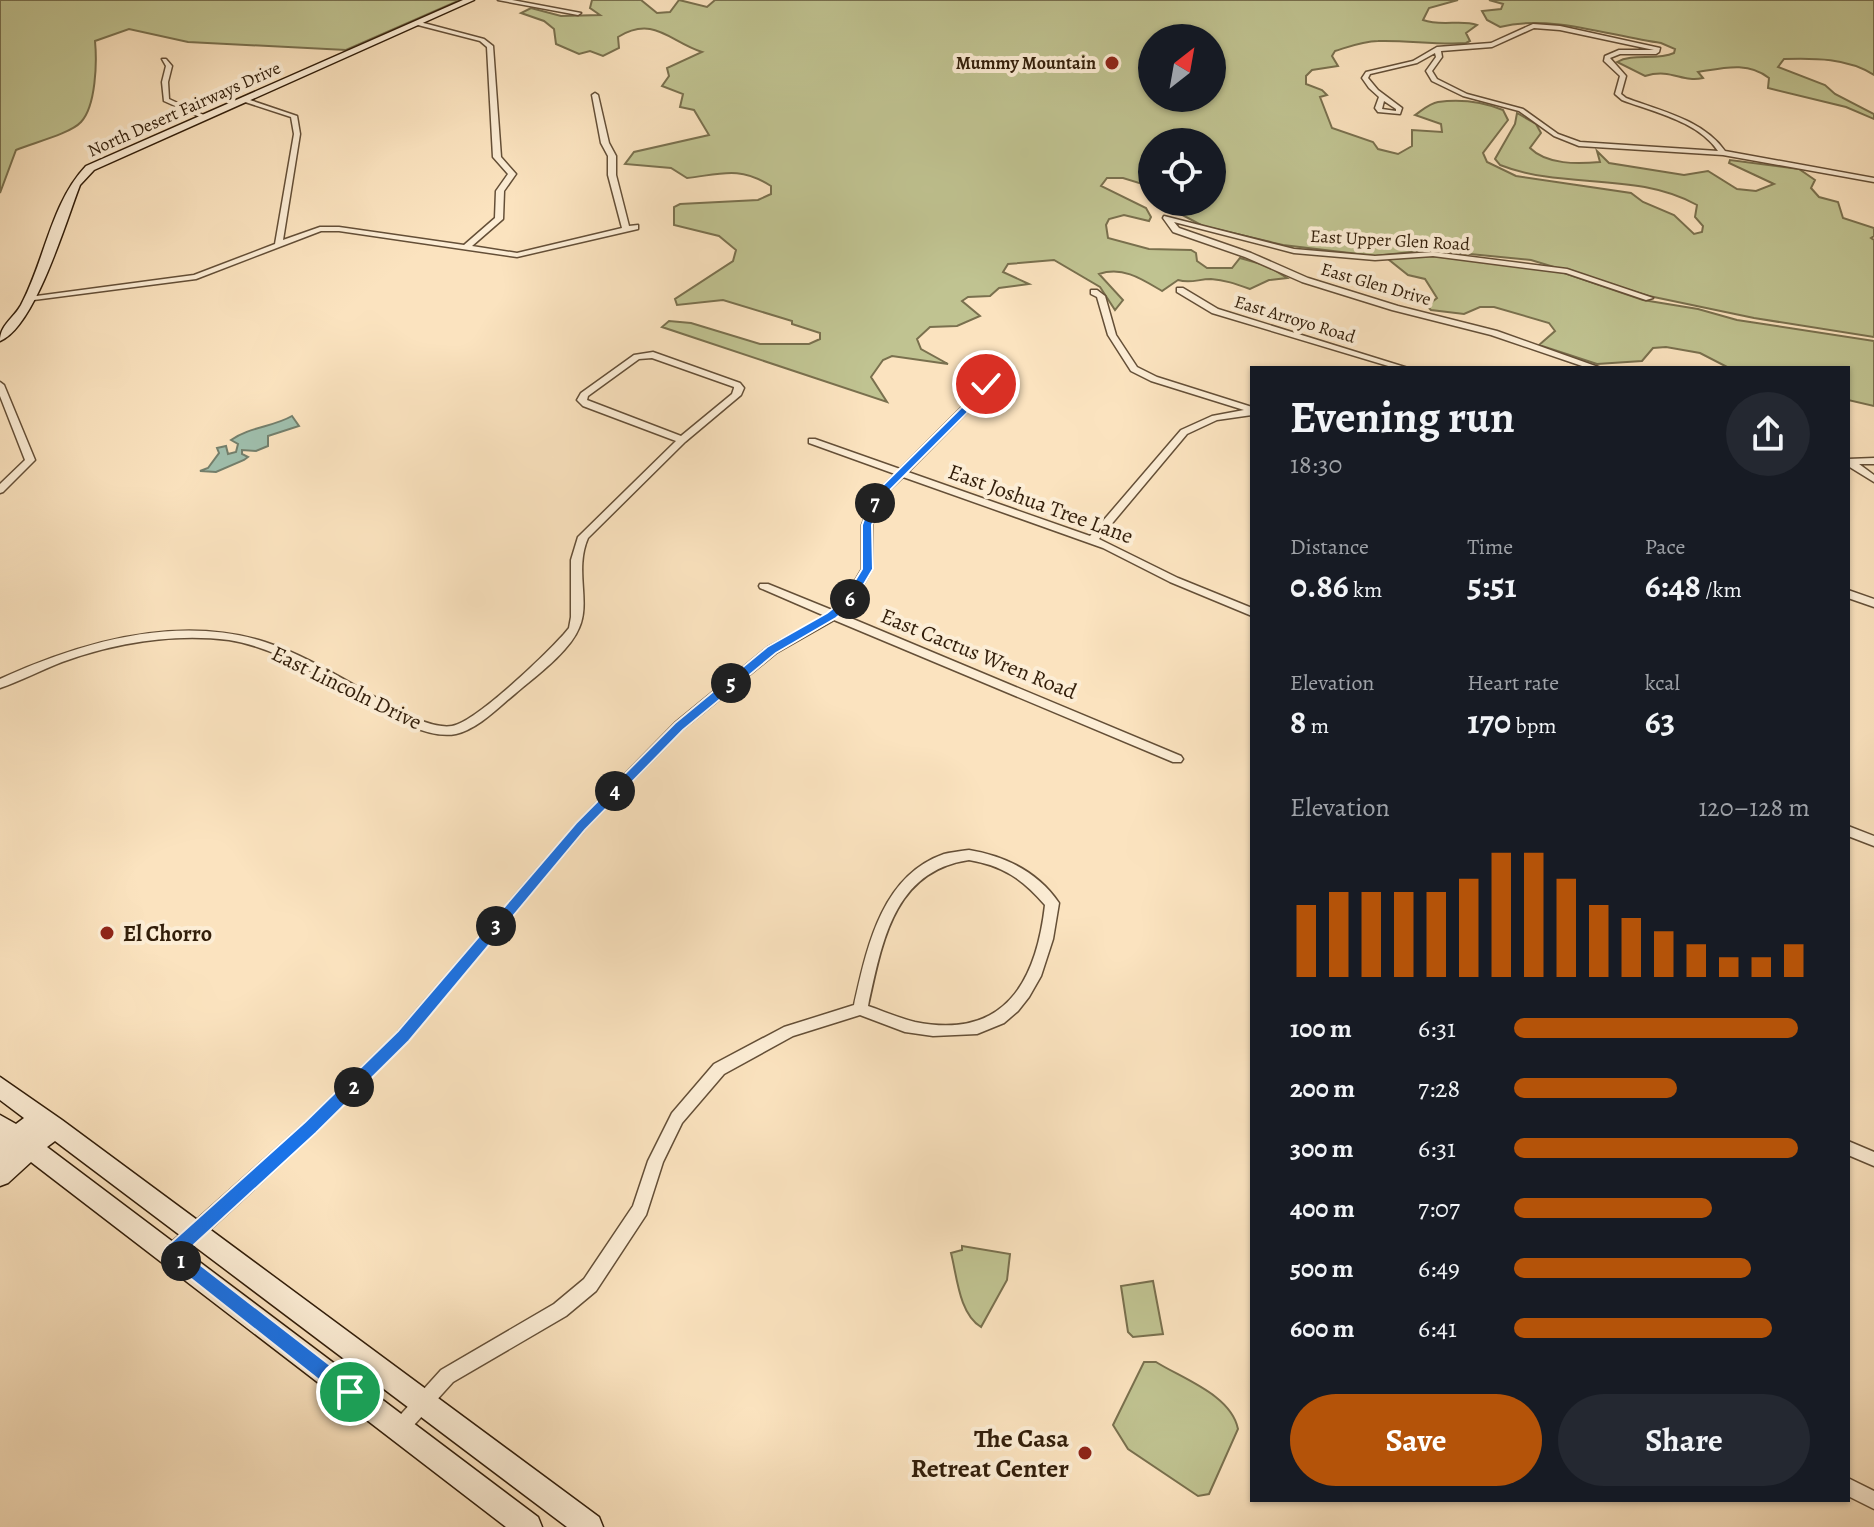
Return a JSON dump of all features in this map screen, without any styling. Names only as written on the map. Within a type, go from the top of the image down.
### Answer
[{"type":"street","name":"North Desert Fairways Drive","points":[[0,337],[21,316],[79,177],[104,161],[470,0]]},
{"type":"street","points":[[501,0],[578,13]]},
{"type":"street","points":[[416,23],[482,40],[490,46],[497,157],[512,174],[500,191],[499,219],[465,248]]},
{"type":"street","points":[[1383,96],[1366,83],[1368,73],[1410,64],[1437,49],[1492,45],[1524,28],[1539,26],[1654,47],[1659,51],[1619,52],[1607,57],[1608,64],[1623,76],[1618,94],[1685,123],[1720,146],[1723,153]]},
{"type":"street","points":[[1437,49],[1441,54],[1429,71],[1430,77],[1465,95],[1521,110],[1568,140],[1592,147],[1723,153],[1874,179]]},
{"type":"street","points":[[164,60],[169,66],[165,82],[166,100],[204,117]]},
{"type":"street","points":[[29,299],[196,277],[306,232],[333,228],[517,255],[630,227],[612,175],[612,156],[605,143],[595,95]]},
{"type":"street","points":[[244,100],[294,116],[297,134],[279,243]]},
{"type":"street","name":"East Upper Glen Road","points":[[1178,219],[1206,230],[1294,251],[1375,258],[1433,254],[1567,271],[1649,298]]},
{"type":"street","name":"East Glen Drive","points":[[1178,219],[1166,220],[1176,230],[1248,255],[1305,280],[1395,308],[1494,333],[1586,366]]},
{"type":"street","name":"East Arroyo Road","points":[[1180,290],[1215,311],[1397,366]]},
{"type":"street","points":[[1094,292],[1101,296],[1118,346],[1142,375],[1250,410]]},
{"type":"street","name":"East Lincoln Drive","points":[[0,684],[51,662],[123,642],[186,634],[209,636],[259,644],[419,724],[433,729],[454,730],[485,713],[568,639],[576,621],[575,557],[583,537],[682,440],[739,391],[737,385],[653,355],[644,355],[584,395],[582,400],[586,404],[682,440]]},
{"type":"street","points":[[172,1253],[311,1127],[403,1036],[581,826],[679,726],[772,650],[832,616],[847,603],[867,569],[867,525],[879,495],[983,391],[986,378]]},
{"type":"street","points":[[0,385],[30,460],[0,488]]},
{"type":"street","points":[[1092,541],[1184,432],[1215,418],[1250,411]]},
{"type":"street","name":"East Joshua Tree Lane","points":[[812,441],[1092,541],[1250,611]]},
{"type":"street","points":[[1850,463],[1874,461]]},
{"type":"street","points":[[1850,464],[1874,479]]},
{"type":"street","name":"East Cactus Wren Road","points":[[764,586],[1177,759]]},
{"type":"street","points":[[1850,595],[1874,603]]},
{"type":"street","points":[[1850,832],[1874,841]]},
{"type":"street","points":[[399,1429],[447,1376],[560,1310],[590,1285],[640,1210],[656,1161],[677,1118],[719,1069],[789,1031],[860,1009],[919,1029],[981,1028],[1002,1016],[1020,997],[1041,959],[1050,932],[1052,903],[1034,880],[1013,866],[978,855],[948,856],[924,869],[892,907],[876,942],[860,1009]]},
{"type":"street","points":[[0,1087],[589,1527]]},
{"type":"street","points":[[0,1154],[16,1137],[47,1122]]},
{"type":"street","points":[[0,1175],[16,1137]]},
{"type":"street","points":[[16,1137],[528,1527]]},
{"type":"street","points":[[1850,1149],[1874,1159]]},
{"type":"street","points":[[1850,1488],[1874,1500]]},
{"type":"green space","points":[[0,0],[460,0],[346,50],[188,42],[129,29],[95,41],[94,83],[86,115],[68,130],[16,150],[0,193]]},
{"type":"green space","points":[[592,0],[641,0],[657,13],[670,12],[679,0],[707,7],[715,0],[1458,0],[1429,8],[1423,20],[1477,25],[1466,33],[1470,41],[1466,43],[1361,43],[1335,51],[1332,56],[1338,66],[1312,70],[1306,76],[1306,84],[1327,95],[1320,97],[1332,128],[1373,142],[1378,149],[1398,154],[1412,146],[1412,130],[1442,132],[1441,124],[1415,115],[1432,104],[1463,101],[1495,107],[1503,110],[1508,120],[1483,153],[1487,162],[1516,176],[1631,193],[1643,202],[1674,215],[1694,234],[1702,232],[1703,226],[1695,217],[1697,205],[1674,195],[1624,184],[1524,173],[1500,165],[1495,159],[1515,124],[1517,113],[1536,124],[1541,133],[1530,148],[1554,160],[1600,162],[1597,151],[1609,163],[1684,175],[1708,171],[1737,189],[1756,191],[1774,184],[1729,163],[1730,160],[1799,169],[1815,180],[1811,188],[1819,197],[1838,202],[1843,218],[1874,228],[1871,238],[1874,240],[1874,337],[1754,318],[1649,296],[1531,260],[1429,250],[1375,256],[1283,245],[1203,226],[1184,216],[1226,216],[1226,128],[1138,128],[1138,183],[1107,178],[1101,186],[1138,204],[1138,216],[1151,217],[1149,221],[1124,215],[1109,219],[1106,225],[1108,238],[1149,249],[1191,250],[1196,253],[1197,261],[1207,268],[1232,268],[1240,258],[1268,266],[1287,278],[1269,280],[1250,289],[1216,280],[1178,280],[1162,291],[1124,273],[1099,274],[1123,300],[1115,310],[1100,287],[1054,260],[1008,264],[1003,272],[1029,284],[999,288],[990,296],[968,297],[962,301],[980,316],[957,326],[930,327],[917,339],[921,349],[948,364],[892,356],[883,360],[871,377],[887,402],[662,327],[669,321],[691,323],[760,344],[809,344],[820,339],[820,333],[792,324],[792,321],[723,300],[677,305],[675,299],[733,261],[736,250],[719,236],[674,225],[674,207],[680,204],[758,200],[771,194],[771,186],[740,174],[687,178],[671,168],[625,164],[634,152],[709,135],[694,110],[680,107],[683,94],[662,86],[669,76],[667,68],[702,52],[662,32],[642,29],[618,37],[619,48],[603,56],[590,51],[579,54],[556,44],[554,29],[544,21],[521,13],[531,8],[561,16],[600,15],[590,8]]},
{"type":"green space","points":[[1489,0],[1874,0],[1874,75],[1853,65],[1819,59],[1784,59],[1778,67],[1825,85],[1835,94],[1874,114],[1874,119],[1846,107],[1768,88],[1769,78],[1753,69],[1726,68],[1698,72],[1703,78],[1696,79],[1662,74],[1645,76],[1617,62],[1630,58],[1660,57],[1674,53],[1675,49],[1661,43],[1560,25],[1540,23],[1500,27],[1487,20],[1482,11],[1501,9],[1503,4]]},
{"type":"green space","points":[[1430,256],[1517,264],[1564,273],[1643,300],[1698,309],[1737,320],[1874,341],[1874,406],[1850,400],[1850,366],[1725,366],[1700,353],[1666,347],[1653,348],[1642,361],[1597,364],[1539,345],[1555,331],[1549,323],[1494,307],[1480,307],[1464,314],[1431,310],[1427,306],[1437,298],[1425,279],[1408,275],[1388,259]]},
{"type":"green space","points":[[962,1246],[1010,1254],[1007,1280],[981,1327],[963,1304],[957,1283],[951,1253],[962,1250]]},
{"type":"green space","points":[[1153,1281],[1163,1334],[1133,1337],[1128,1332],[1121,1286]]},
{"type":"green space","points":[[1144,1362],[1156,1362],[1204,1389],[1234,1417],[1238,1429],[1209,1494],[1198,1496],[1128,1449],[1113,1425]]},
{"type":"shaded area","points":[[292,416],[299,426],[268,436],[268,446],[256,451],[242,450],[242,454],[248,457],[216,472],[200,471],[208,468],[219,453],[217,448],[226,446],[228,454],[236,452],[238,444],[231,440]]},
{"type":"place","name":"Mummy Mountain","points":[[1112,63]]},
{"type":"place","name":"El Chorro","points":[[107,933]]},
{"type":"place","name":"The Casa Retreat Center","points":[[1085,1453]]},
{"type":"route","points":[[350,1392],[172,1253],[311,1127],[403,1036],[581,826],[679,726],[772,650],[832,616],[847,603],[867,569],[867,525],[879,495],[983,391],[986,384]]}]
